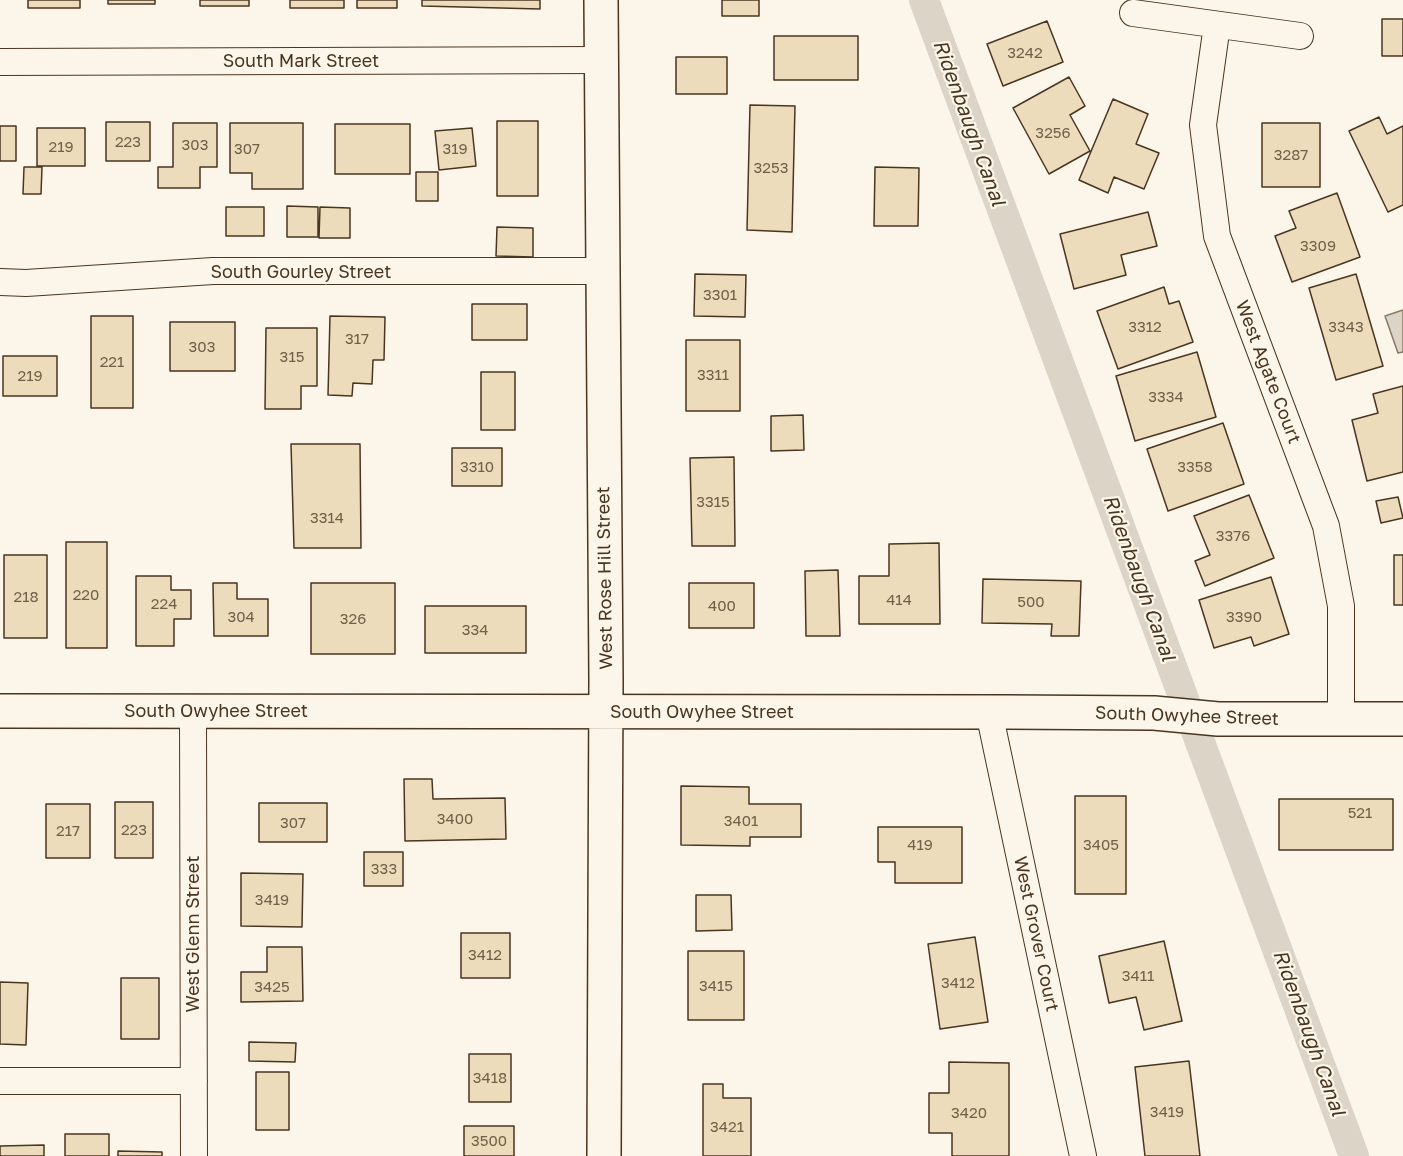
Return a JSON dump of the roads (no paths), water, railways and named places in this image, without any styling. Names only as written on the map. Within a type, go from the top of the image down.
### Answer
[{"type":"street","name":"West Rose Hill Street","points":[[601,0],[606,712],[604,1156]]},
{"type":"street","points":[[1133,13],[1300,36]]},
{"type":"street","name":"West Agate Court","points":[[1217,25],[1203,124],[1217,236],[1326,526],[1341,606],[1341,719]]},
{"type":"street","name":"South Mark Street","points":[[0,62],[602,60]]},
{"type":"street","name":"South Gourley Street","points":[[0,282],[26,283],[213,271],[602,272]]},
{"type":"street","name":"South Owyhee Street","points":[[0,711],[989,712],[1154,713],[1218,719],[1403,719]]},
{"type":"street","name":"West Glenn Street","points":[[193,711],[194,1156]]},
{"type":"street","name":"West Grover Court","points":[[989,712],[1083,1156]]},
{"type":"street","points":[[0,1081],[194,1081]]},
{"type":"waterway","name":"Ridenbaugh Canal","points":[[924,0],[1354,1156]]}]
